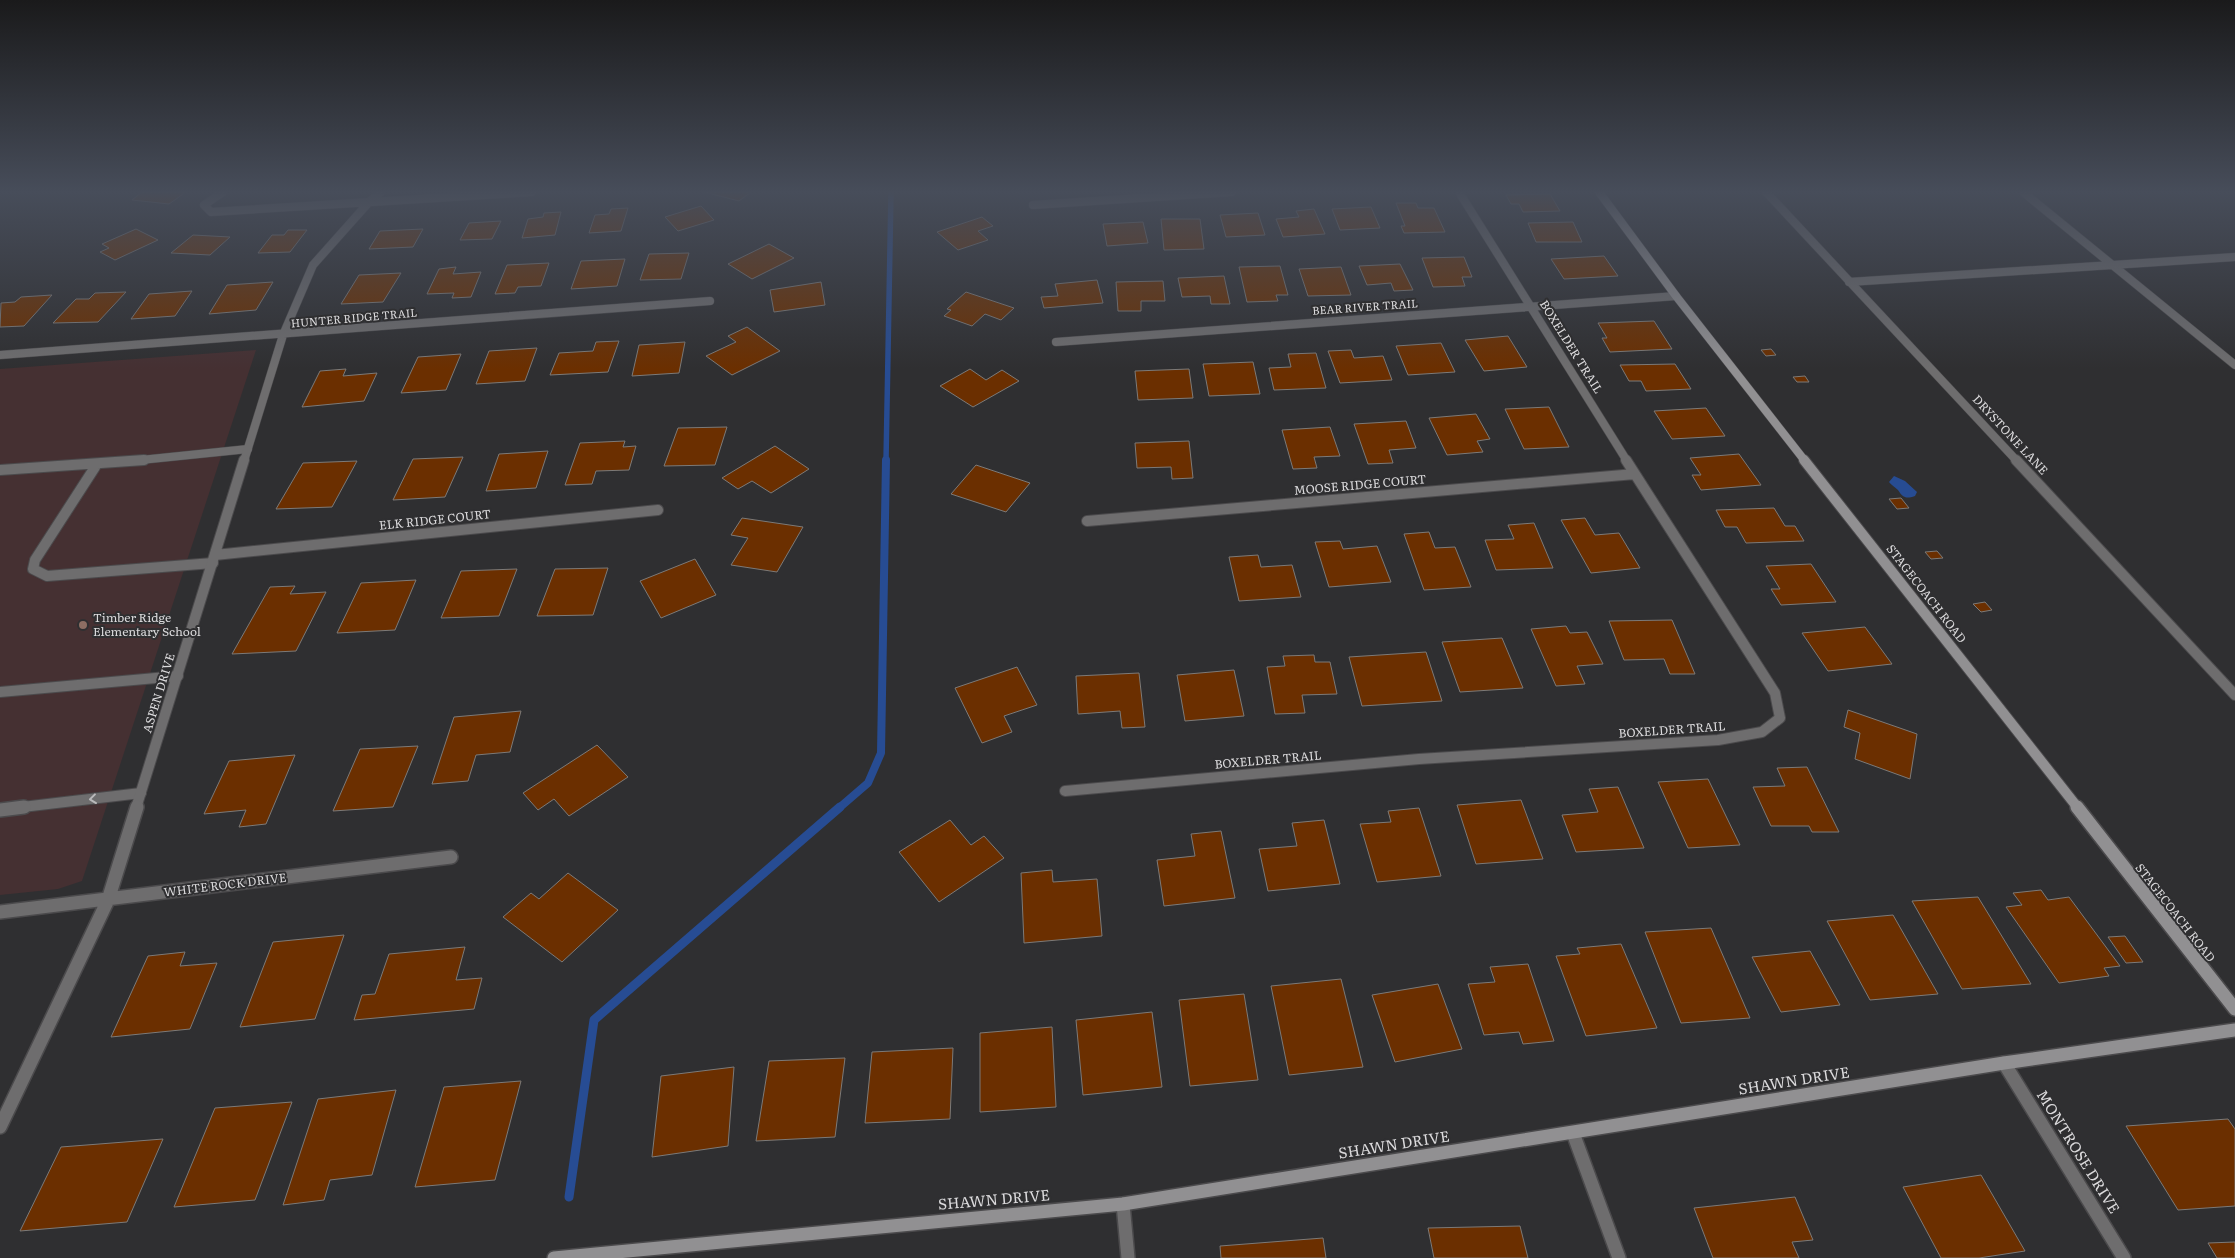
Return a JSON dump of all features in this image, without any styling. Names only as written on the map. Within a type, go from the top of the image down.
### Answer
[{"type":"main road","name":"STAGECOACH ROAD","points":[[1642,251],[2235,1009]]},
{"type":"main road","name":"SHAWN DRIVE","points":[[558,1258],[1122,1204],[2004,1063],[2235,1030]]},
{"type":"street","name":"ASPEN DRIVE","points":[[0,1127],[108,900],[283,335],[313,265],[326,251]]},
{"type":"street","name":"BOXELDER TRAIL","points":[[1065,791],[1419,759],[1718,740],[1762,732],[1780,718],[1776,693],[1635,474],[1496,251]]},
{"type":"street","name":"DRYSTONE LANE","points":[[1820,251],[2235,695]]},
{"type":"street","points":[[2096,251],[2235,365]]},
{"type":"street","points":[[1849,282],[2235,257]]},
{"type":"street","name":"BEAR RIVER TRAIL","points":[[1056,342],[1530,305],[1676,296]]},
{"type":"street","name":"HUNTER RIDGE TRAIL","points":[[0,355],[283,335],[710,301]]},
{"type":"street","points":[[0,470],[90,462],[97,464],[248,449]]},
{"type":"street","name":"ELK RIDGE COURT","points":[[97,464],[35,560],[34,570],[46,576],[658,510]]},
{"type":"street","name":"MOOSE RIDGE COURT","points":[[1087,521],[1635,474]]},
{"type":"street","points":[[0,692],[178,676]]},
{"type":"street","points":[[0,810],[141,793]]},
{"type":"street","name":"WHITE ROCK DRIVE","points":[[0,912],[451,856]]},
{"type":"street","name":"MONTROSE DRIVE","points":[[2004,1063],[2124,1258]]},
{"type":"street","points":[[1573,1133],[1618,1258]]},
{"type":"street","points":[[1122,1204],[1128,1258]]},
{"type":"shaded area","name":"Timber Ridge Elementary School","points":[[256,350],[82,881],[58,889],[0,895],[0,369]]},
{"type":"water","points":[[1894,476],[1905,481],[1917,492],[1915,496],[1907,498],[1902,495],[1889,482]]},
{"type":"building","points":[[103,251],[135,251],[115,260],[100,252]]},
{"type":"building","points":[[174,251],[215,251],[210,255],[171,253]]},
{"type":"building","points":[[260,251],[291,251],[290,252],[258,253]]},
{"type":"building","points":[[755,251],[781,251],[794,258],[752,279],[728,264]]},
{"type":"building","points":[[689,253],[681,279],[640,280],[649,254]]},
{"type":"building","points":[[1604,256],[1618,276],[1564,279],[1551,259]]},
{"type":"building","points":[[1464,257],[1472,277],[1462,277],[1465,286],[1433,287],[1422,258]]},
{"type":"building","points":[[625,259],[617,286],[571,289],[581,261]]},
{"type":"building","points":[[549,263],[541,286],[518,287],[515,293],[495,294],[507,265]]},
{"type":"building","points":[[1400,264],[1413,290],[1394,291],[1391,283],[1367,285],[1359,266]]},
{"type":"building","points":[[1280,266],[1288,295],[1276,295],[1278,301],[1247,302],[1239,267]]},
{"type":"building","points":[[456,267],[453,274],[481,272],[471,297],[452,298],[454,293],[427,294],[439,269]]},
{"type":"building","points":[[1341,267],[1351,295],[1308,296],[1299,269]]},
{"type":"building","points":[[401,273],[383,302],[341,304],[359,275]]},
{"type":"building","points":[[1224,276],[1230,304],[1211,304],[1210,296],[1182,297],[1178,278]]},
{"type":"building","points":[[1097,280],[1103,303],[1044,308],[1041,297],[1058,296],[1055,284]]},
{"type":"building","points":[[1163,281],[1165,301],[1141,301],[1141,311],[1118,311],[1116,282]]},
{"type":"building","points":[[273,282],[256,310],[209,314],[227,285]]},
{"type":"building","points":[[821,282],[825,305],[774,312],[770,290]]},
{"type":"building","points":[[192,291],[175,316],[131,319],[149,294]]},
{"type":"building","points":[[126,292],[98,322],[53,323],[76,299],[89,299],[95,293]]},
{"type":"building","points":[[966,292],[1014,308],[1001,320],[985,314],[972,326],[944,316],[951,310],[947,309]]},
{"type":"building","points":[[52,295],[24,326],[0,327],[1,303],[15,302],[21,297]]},
{"type":"building","points":[[1654,321],[1672,349],[1610,352],[1602,338],[1607,338],[1598,323]]},
{"type":"building","points":[[747,327],[780,351],[732,375],[706,356],[736,342],[728,336]]},
{"type":"building","points":[[1508,336],[1527,367],[1484,371],[1465,340]]},
{"type":"building","points":[[619,341],[608,372],[550,375],[559,353],[593,351],[596,342]]},
{"type":"building","points":[[685,342],[679,373],[632,376],[639,345]]},
{"type":"building","points":[[1441,343],[1455,372],[1408,375],[1396,346]]},
{"type":"building","points":[[537,348],[525,381],[476,384],[489,351]]},
{"type":"building","points":[[1771,349],[1776,355],[1766,356],[1761,350]]},
{"type":"building","points":[[1351,350],[1354,358],[1383,356],[1392,380],[1340,383],[1328,351]]},
{"type":"building","points":[[1316,353],[1326,388],[1274,390],[1269,368],[1291,367],[1288,354]]},
{"type":"building","points":[[461,354],[446,390],[401,393],[418,357]]},
{"type":"building","points":[[1253,362],[1260,394],[1209,396],[1203,364]]},
{"type":"building","points":[[1675,364],[1691,389],[1646,391],[1641,381],[1629,381],[1620,365]]},
{"type":"building","points":[[346,369],[343,376],[377,373],[364,401],[302,407],[320,371]]},
{"type":"building","points":[[970,369],[986,380],[1002,370],[1019,381],[973,407],[940,386]]},
{"type":"building","points":[[1189,369],[1193,398],[1138,400],[1135,371]]},
{"type":"building","points":[[1805,376],[1809,382],[1797,382],[1793,377]]},
{"type":"building","points":[[1549,407],[1569,447],[1524,449],[1505,409]]},
{"type":"building","points":[[1706,408],[1725,436],[1672,439],[1654,411]]},
{"type":"building","points":[[1476,414],[1490,439],[1477,441],[1483,452],[1447,455],[1429,418]]},
{"type":"building","points":[[1406,421],[1416,448],[1389,450],[1393,463],[1368,464],[1354,424]]},
{"type":"building","points":[[727,427],[715,465],[664,466],[678,428]]},
{"type":"building","points":[[1330,427],[1340,456],[1314,457],[1317,468],[1293,469],[1282,430]]},
{"type":"building","points":[[625,441],[623,447],[636,446],[629,470],[596,471],[592,484],[565,485],[580,443]]},
{"type":"building","points":[[1189,441],[1193,478],[1172,479],[1171,467],[1137,468],[1135,443]]},
{"type":"building","points":[[775,446],[809,469],[771,493],[752,481],[738,489],[722,478]]},
{"type":"building","points":[[548,451],[536,488],[486,491],[499,454]]},
{"type":"building","points":[[1739,454],[1761,485],[1701,490],[1692,475],[1701,475],[1690,458]]},
{"type":"building","points":[[463,457],[445,497],[393,500],[413,459]]},
{"type":"building","points":[[357,461],[332,507],[276,509],[303,463]]},
{"type":"building","points":[[976,465],[1030,483],[1006,512],[951,494]]},
{"type":"building","points":[[1901,498],[1909,508],[1897,509],[1889,499]]},
{"type":"building","points":[[1774,508],[1785,526],[1795,526],[1804,541],[1746,543],[1737,527],[1725,527],[1716,510]]},
{"type":"building","points":[[742,518],[803,527],[777,572],[731,565],[748,538],[731,535]]},
{"type":"building","points":[[1585,518],[1595,535],[1619,533],[1640,568],[1591,573],[1561,520]]},
{"type":"building","points":[[1534,523],[1553,568],[1496,570],[1485,540],[1514,539],[1508,525]]},
{"type":"building","points":[[1429,532],[1435,548],[1455,547],[1471,587],[1424,590],[1404,534]]},
{"type":"building","points":[[1340,541],[1343,549],[1377,546],[1391,582],[1329,587],[1315,542]]},
{"type":"building","points":[[1937,551],[1943,558],[1931,559],[1925,552]]},
{"type":"building","points":[[1258,555],[1261,567],[1292,565],[1301,597],[1239,601],[1229,557]]},
{"type":"building","points":[[695,559],[716,595],[661,618],[640,581]]},
{"type":"building","points":[[1811,564],[1836,602],[1781,605],[1771,589],[1780,589],[1766,566]]},
{"type":"building","points":[[608,568],[593,615],[537,616],[555,569]]},
{"type":"building","points":[[517,569],[499,616],[441,618],[461,571]]},
{"type":"building","points":[[416,580],[395,630],[337,633],[361,583]]},
{"type":"building","points":[[295,586],[290,594],[326,592],[296,651],[232,654],[270,587]]},
{"type":"building","points":[[1985,602],[1992,610],[1981,612],[1973,604]]},
{"type":"building","points":[[1672,620],[1695,674],[1670,674],[1664,659],[1624,660],[1609,621]]},
{"type":"building","points":[[1566,626],[1570,633],[1587,632],[1603,664],[1577,666],[1585,684],[1556,686],[1531,629]]},
{"type":"building","points":[[1865,627],[1892,664],[1828,671],[1802,633]]},
{"type":"building","points":[[1502,638],[1523,688],[1460,692],[1442,642]]},
{"type":"building","points":[[1426,652],[1442,701],[1362,706],[1349,657]]},
{"type":"building","points":[[1314,655],[1315,662],[1330,662],[1337,694],[1302,695],[1305,713],[1275,714],[1267,667],[1285,666],[1283,656]]},
{"type":"building","points":[[1017,667],[1037,705],[1004,716],[1012,732],[982,743],[955,688]]},
{"type":"building","points":[[1234,670],[1244,716],[1185,721],[1177,675]]},
{"type":"building","points":[[1139,673],[1145,727],[1122,728],[1120,711],[1078,714],[1076,676]]},
{"type":"building","points":[[1848,710],[1917,734],[1910,779],[1855,759],[1860,733],[1844,727]]},
{"type":"building","points":[[521,711],[510,752],[476,755],[468,781],[432,784],[454,717]]},
{"type":"building","points":[[597,745],[628,777],[569,816],[554,799],[538,810],[523,793]]},
{"type":"building","points":[[418,746],[393,807],[333,811],[360,749]]},
{"type":"building","points":[[295,755],[266,824],[239,827],[246,810],[204,814],[229,761]]},
{"type":"building","points":[[1807,767],[1839,832],[1812,832],[1809,826],[1771,826],[1753,787],[1785,786],[1777,768]]},
{"type":"building","points":[[1708,779],[1740,845],[1688,848],[1658,782]]},
{"type":"building","points":[[1618,787],[1644,848],[1576,852],[1562,815],[1598,812],[1589,789]]},
{"type":"building","points":[[1521,800],[1543,859],[1476,864],[1457,805]]},
{"type":"building","points":[[1419,808],[1441,876],[1377,882],[1360,824],[1391,822],[1388,811]]},
{"type":"building","points":[[950,820],[971,845],[984,836],[1004,858],[939,902],[899,852]]},
{"type":"building","points":[[1324,820],[1340,884],[1268,891],[1259,849],[1297,846],[1292,823]]},
{"type":"building","points":[[1221,831],[1235,898],[1164,906],[1157,860],[1195,856],[1191,834]]},
{"type":"building","points":[[1052,870],[1053,882],[1097,879],[1102,936],[1024,943],[1021,873]]},
{"type":"building","points":[[568,873],[618,910],[562,962],[503,917],[531,893],[539,899]]},
{"type":"building","points":[[2041,890],[2048,900],[2069,897],[2120,966],[2104,968],[2109,976],[2059,983],[2006,907],[2022,905],[2013,893]]},
{"type":"building","points":[[1978,897],[2031,984],[1962,989],[1912,901]]},
{"type":"building","points":[[1893,915],[1938,994],[1870,1000],[1827,921]]},
{"type":"building","points":[[1711,928],[1750,1018],[1681,1023],[1645,932]]},
{"type":"building","points":[[344,935],[315,1019],[240,1027],[273,942]]},
{"type":"building","points":[[2125,936],[2143,962],[2126,963],[2108,937]]},
{"type":"building","points":[[1621,944],[1657,1028],[1586,1036],[1556,956],[1580,954],[1577,948]]},
{"type":"building","points":[[465,947],[456,980],[482,978],[474,1009],[354,1020],[362,995],[375,994],[389,954]]},
{"type":"building","points":[[1810,951],[1840,1005],[1781,1012],[1752,957]]},
{"type":"building","points":[[185,952],[180,966],[217,963],[190,1029],[111,1037],[148,956]]},
{"type":"building","points":[[1528,964],[1554,1041],[1523,1044],[1519,1032],[1484,1035],[1468,984],[1495,982],[1490,967]]},
{"type":"building","points":[[1341,979],[1363,1067],[1289,1075],[1271,986]]},
{"type":"building","points":[[1438,984],[1462,1049],[1395,1062],[1372,995]]},
{"type":"building","points":[[1244,994],[1258,1080],[1190,1086],[1179,1000]]},
{"type":"building","points":[[1152,1012],[1162,1087],[1083,1095],[1076,1020]]},
{"type":"building","points":[[1052,1027],[1056,1107],[980,1112],[980,1033]]},
{"type":"building","points":[[953,1048],[950,1119],[865,1123],[872,1052]]},
{"type":"building","points":[[845,1058],[835,1137],[756,1141],[769,1061]]},
{"type":"building","points":[[734,1067],[728,1146],[652,1157],[661,1076]]},
{"type":"building","points":[[521,1081],[495,1180],[415,1187],[444,1087]]},
{"type":"building","points":[[396,1090],[372,1175],[330,1180],[324,1200],[283,1205],[318,1099]]},
{"type":"building","points":[[292,1102],[255,1200],[174,1207],[215,1108]]},
{"type":"building","points":[[2228,1119],[2235,1129],[2235,1206],[2178,1210],[2126,1126]]},
{"type":"building","points":[[163,1139],[127,1222],[20,1231],[61,1147]]},
{"type":"building","points":[[1981,1175],[2025,1251],[1979,1258],[1941,1258],[1903,1187]]},
{"type":"building","points":[[1795,1197],[1813,1240],[1792,1242],[1799,1258],[1713,1258],[1694,1208]]},
{"type":"building","points":[[1520,1226],[1528,1258],[1434,1258],[1428,1228]]},
{"type":"building","points":[[1323,1238],[1326,1258],[1221,1258],[1220,1246]]},
{"type":"building","points":[[2235,1242],[2235,1258],[2217,1258],[2208,1243]]},
{"type":"waterway","points":[[886,461],[890,251]]},
{"type":"waterway","points":[[839,808],[868,783],[881,753],[886,460]]},
{"type":"waterway","points":[[569,1197],[594,1020],[840,807]]},
{"type":"place","name":"Timber Ridge Elementary School","points":[[83,625]]}]
